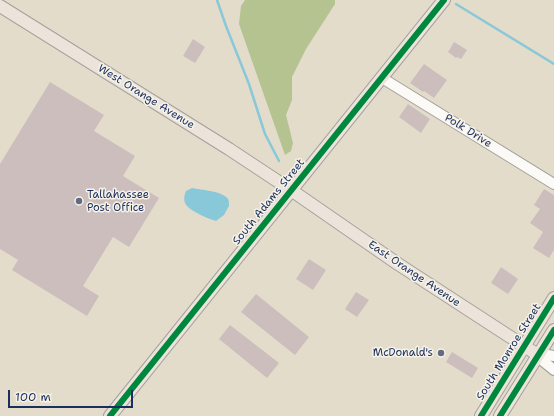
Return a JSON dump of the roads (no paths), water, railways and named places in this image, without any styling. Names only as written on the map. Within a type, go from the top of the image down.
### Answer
[{"type":"main road","name":"South Adams Street","points":[[110,416],[444,0]]},
{"type":"main road","name":"West Orange Avenue","points":[[0,6],[202,132],[291,190]]},
{"type":"main road","name":"East Orange Avenue","points":[[291,190],[398,264],[538,355]]},
{"type":"main road","name":"South Monroe Street","points":[[480,416],[554,298]]},
{"type":"main road","points":[[500,416],[554,330]]},
{"type":"street","name":"Polk Drive","points":[[382,78],[554,184]]},
{"type":"street","name":"East Orange Avenue","points":[[538,355],[554,356]]},
{"type":"street","name":"East Orange Avenue","points":[[538,355],[554,370]]},
{"type":"water","points":[[192,188],[212,191],[225,196],[228,200],[229,206],[224,215],[216,221],[209,219],[189,208],[184,201],[184,196],[186,191]]},
{"type":"waterway","points":[[217,0],[249,84],[265,134],[279,161]]},
{"type":"waterway","points":[[456,4],[554,64]]},
{"type":"place","name":"Tallahassee Post Office","points":[[79,201]]},
{"type":"place","name":"McDonald's","points":[[441,353]]}]
